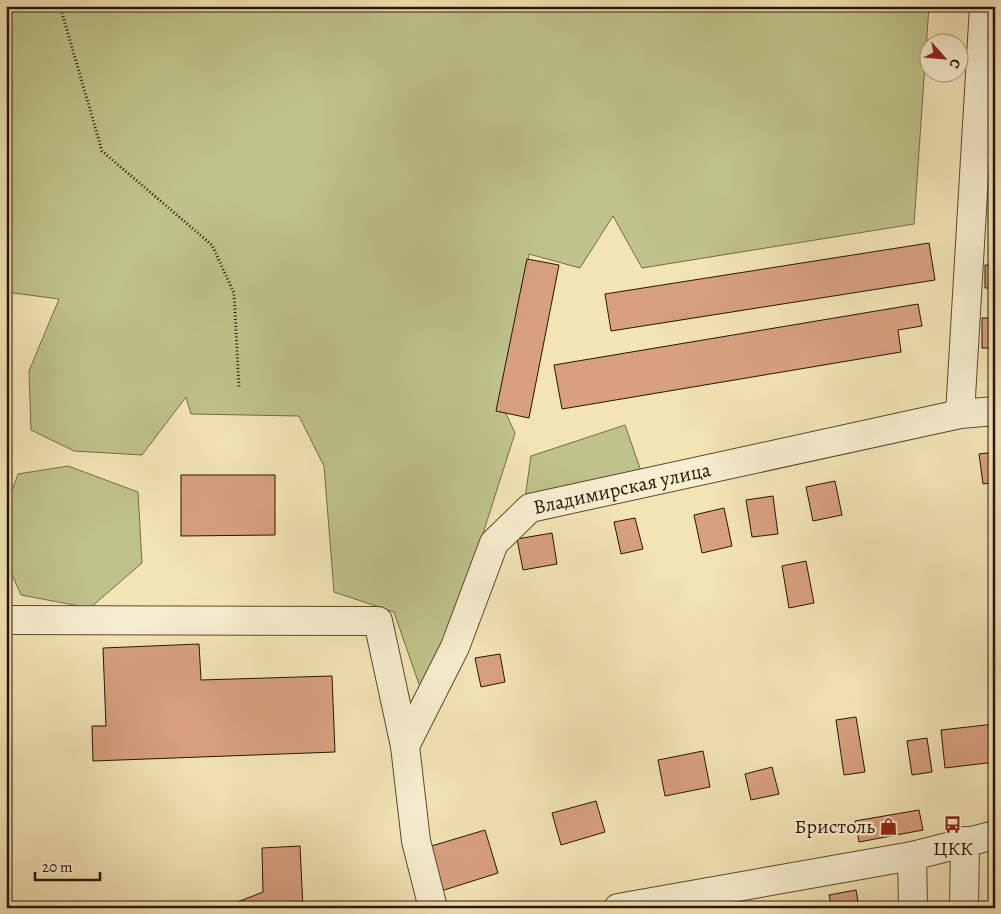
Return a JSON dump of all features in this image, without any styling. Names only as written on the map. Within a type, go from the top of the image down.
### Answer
[{"type":"street","points":[[960,414],[984,6]]},
{"type":"street","name":"Владимирская улица","points":[[405,746],[455,647],[494,543],[530,508],[960,414],[995,411]]},
{"type":"street","points":[[6,620],[378,620],[405,746],[416,841],[433,908]]},
{"type":"street","points":[[618,908],[912,856],[965,841],[995,835]]},
{"type":"street","points":[[964,908],[965,841]]},
{"type":"street","points":[[912,856],[913,908]]},
{"type":"path","points":[[60,6],[102,151],[212,245],[234,293],[240,388]]},
{"type":"green space","points":[[6,6],[929,6],[927,32],[918,32],[918,82],[924,82],[914,224],[642,268],[613,216],[580,268],[529,254],[500,401],[515,433],[445,653],[421,690],[394,612],[334,592],[324,466],[299,416],[191,414],[186,397],[142,455],[74,451],[31,430],[29,371],[59,299],[6,292]]},
{"type":"green space","points":[[625,425],[641,471],[525,498],[531,456]]},
{"type":"green space","points":[[68,466],[138,492],[142,563],[90,608],[21,595],[6,561],[6,508],[18,474]]},
{"type":"building","points":[[929,243],[935,280],[611,331],[605,294]]},
{"type":"building","points":[[527,259],[559,265],[529,418],[496,411]]},
{"type":"building","points":[[985,265],[995,265],[995,288],[985,288]]},
{"type":"building","points":[[918,304],[922,326],[898,330],[901,352],[562,409],[554,365]]},
{"type":"building","points":[[982,318],[995,318],[995,348],[982,348]]},
{"type":"building","points":[[995,452],[995,482],[983,484],[979,454]]},
{"type":"building","points":[[181,475],[275,475],[275,535],[181,536]]},
{"type":"building","points":[[835,481],[842,515],[813,521],[806,487]]},
{"type":"building","points":[[773,496],[778,534],[752,537],[746,500]]},
{"type":"building","points":[[724,508],[732,546],[702,553],[694,515]]},
{"type":"building","points":[[635,518],[643,549],[621,554],[614,522]]},
{"type":"building","points":[[552,533],[557,564],[523,570],[517,539]]},
{"type":"building","points":[[806,561],[814,603],[789,608],[782,566]]},
{"type":"building","points":[[199,644],[201,680],[332,676],[335,752],[93,761],[92,726],[106,726],[103,648]]},
{"type":"building","points":[[500,654],[505,682],[481,687],[475,658]]},
{"type":"building","points":[[856,717],[865,772],[844,775],[836,720]]},
{"type":"building","points":[[995,724],[995,762],[945,768],[941,730]]},
{"type":"building","points":[[927,738],[932,772],[912,775],[907,741]]},
{"type":"building","points":[[703,751],[710,787],[665,796],[658,760]]},
{"type":"building","points":[[772,767],[779,794],[751,800],[745,774]]},
{"type":"building","points":[[596,801],[605,832],[561,845],[552,813]]},
{"type":"building","name":"Бристоль","points":[[919,810],[923,830],[859,842],[855,821]]},
{"type":"building","points":[[485,830],[498,873],[441,891],[428,847]]},
{"type":"building","points":[[300,846],[303,908],[222,908],[263,892],[262,848]]},
{"type":"building","points":[[856,890],[859,908],[832,908],[829,895]]},
{"type":"place","name":"ЦКК","points":[[953,824]]},
{"type":"place","name":"Бристоль","points":[[889,826]]}]
